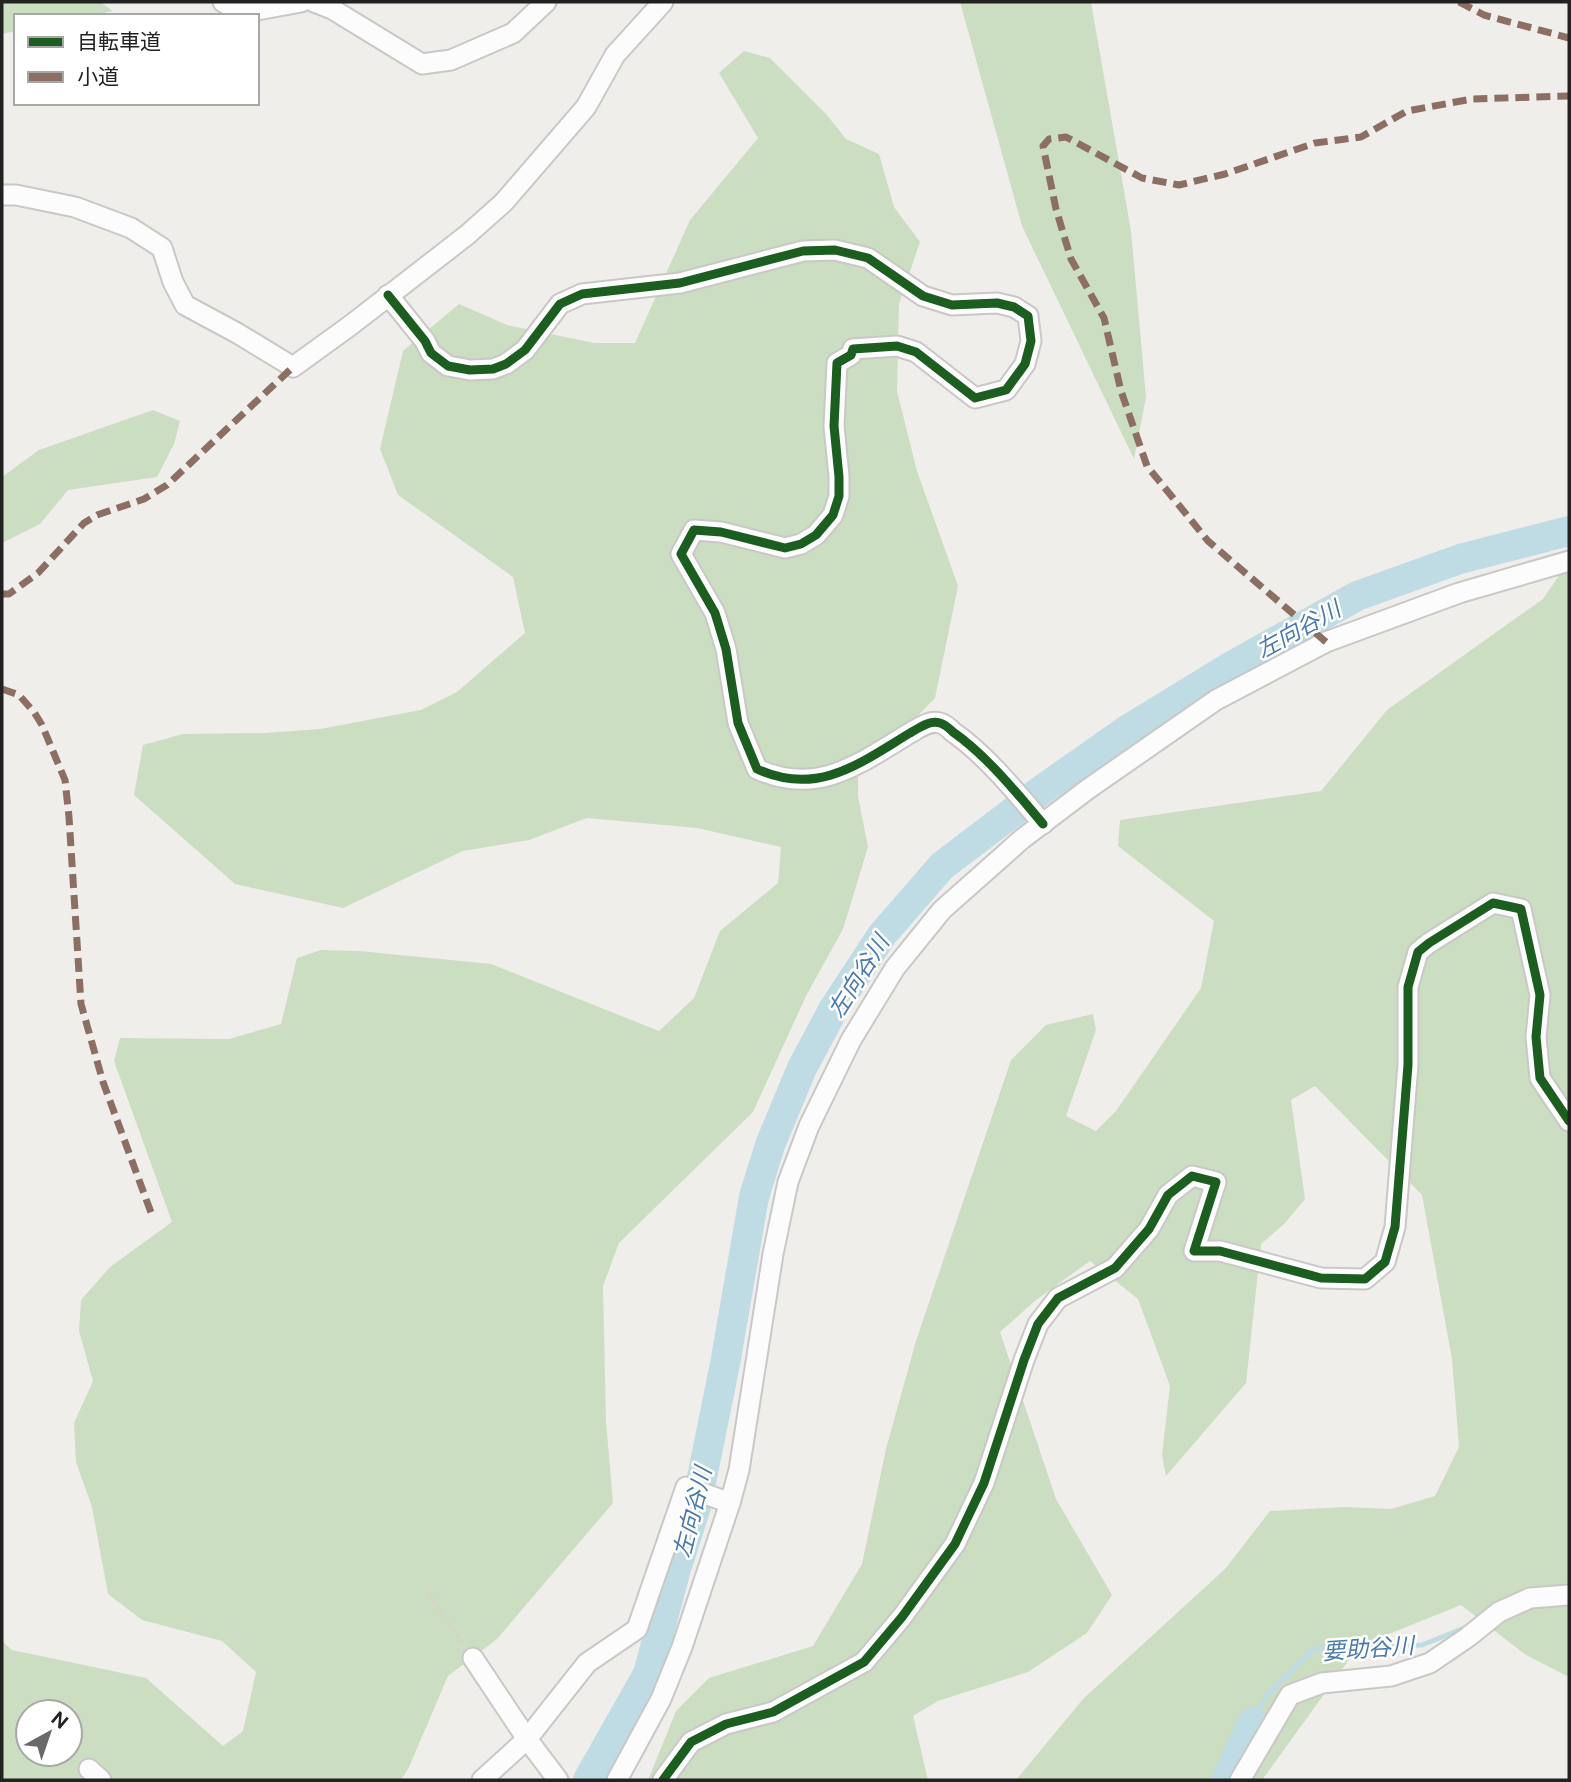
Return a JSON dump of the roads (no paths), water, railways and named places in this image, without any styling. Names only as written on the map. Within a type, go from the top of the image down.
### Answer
[{"type":"street","points":[[223,2],[241,13],[301,2]]},
{"type":"street","points":[[314,2],[332,9],[422,64],[451,60],[513,33],[546,2]]},
{"type":"street","points":[[2,195],[16,195],[75,207],[131,228],[162,248],[173,282],[185,305],[293,367],[467,235],[504,202],[586,107],[615,55],[663,2]]},
{"type":"street","points":[[388,295],[425,341],[431,353],[448,366],[471,370],[493,369],[525,350],[560,304],[582,294],[680,283],[803,251],[835,250],[868,258],[923,296],[952,305],[997,303],[1014,307],[1028,316],[1031,341],[1025,364],[1006,390],[975,398],[916,352],[897,346],[853,349],[850,355],[837,363],[834,426],[839,496],[833,515],[816,535],[801,544],[785,548],[721,532],[694,530],[681,554],[715,613],[726,649],[738,723],[757,769],[773,776],[803,780],[828,777],[926,724],[941,723],[972,745],[1043,824]]},
{"type":"street","points":[[617,1780],[661,1699],[682,1647],[730,1503],[739,1470],[775,1242],[788,1182],[809,1126],[851,1040],[895,968],[942,910],[1022,839],[1216,699],[1326,642],[1459,593],[1569,561]]},
{"type":"street","points":[[663,1780],[691,1742],[726,1724],[773,1712],[863,1662],[902,1617],[955,1544],[984,1483],[1038,1324],[1058,1297],[1115,1268],[1149,1229],[1168,1195],[1192,1176],[1216,1182],[1194,1251],[1220,1251],[1321,1278],[1365,1279],[1382,1266],[1395,1227],[1408,1065],[1408,987],[1418,952],[1493,903],[1521,909],[1540,995],[1536,1037],[1540,1078],[1569,1121]]},
{"type":"street","points":[[482,1780],[527,1739],[587,1662],[637,1629],[686,1487],[730,1503]]},
{"type":"street","points":[[1240,1780],[1290,1695],[1322,1684],[1391,1676],[1430,1663],[1499,1612],[1530,1598],[1569,1595]]},
{"type":"street","points":[[472,1658],[558,1780]]},
{"type":"waterway","name":"左向谷川","points":[[588,1780],[648,1674],[696,1507],[725,1364],[754,1197],[770,1145],[802,1068],[833,1010],[882,935],[942,866],[1043,789],[1127,730],[1230,667],[1357,596],[1460,559],[1569,531]]},
{"type":"waterway","name":"要助谷川","points":[[1253,1722],[1266,1696],[1313,1649],[1422,1645],[1469,1626]]},
{"type":"waterway","name":"要助谷川","points":[[1226,1780],[1253,1722]]}]
